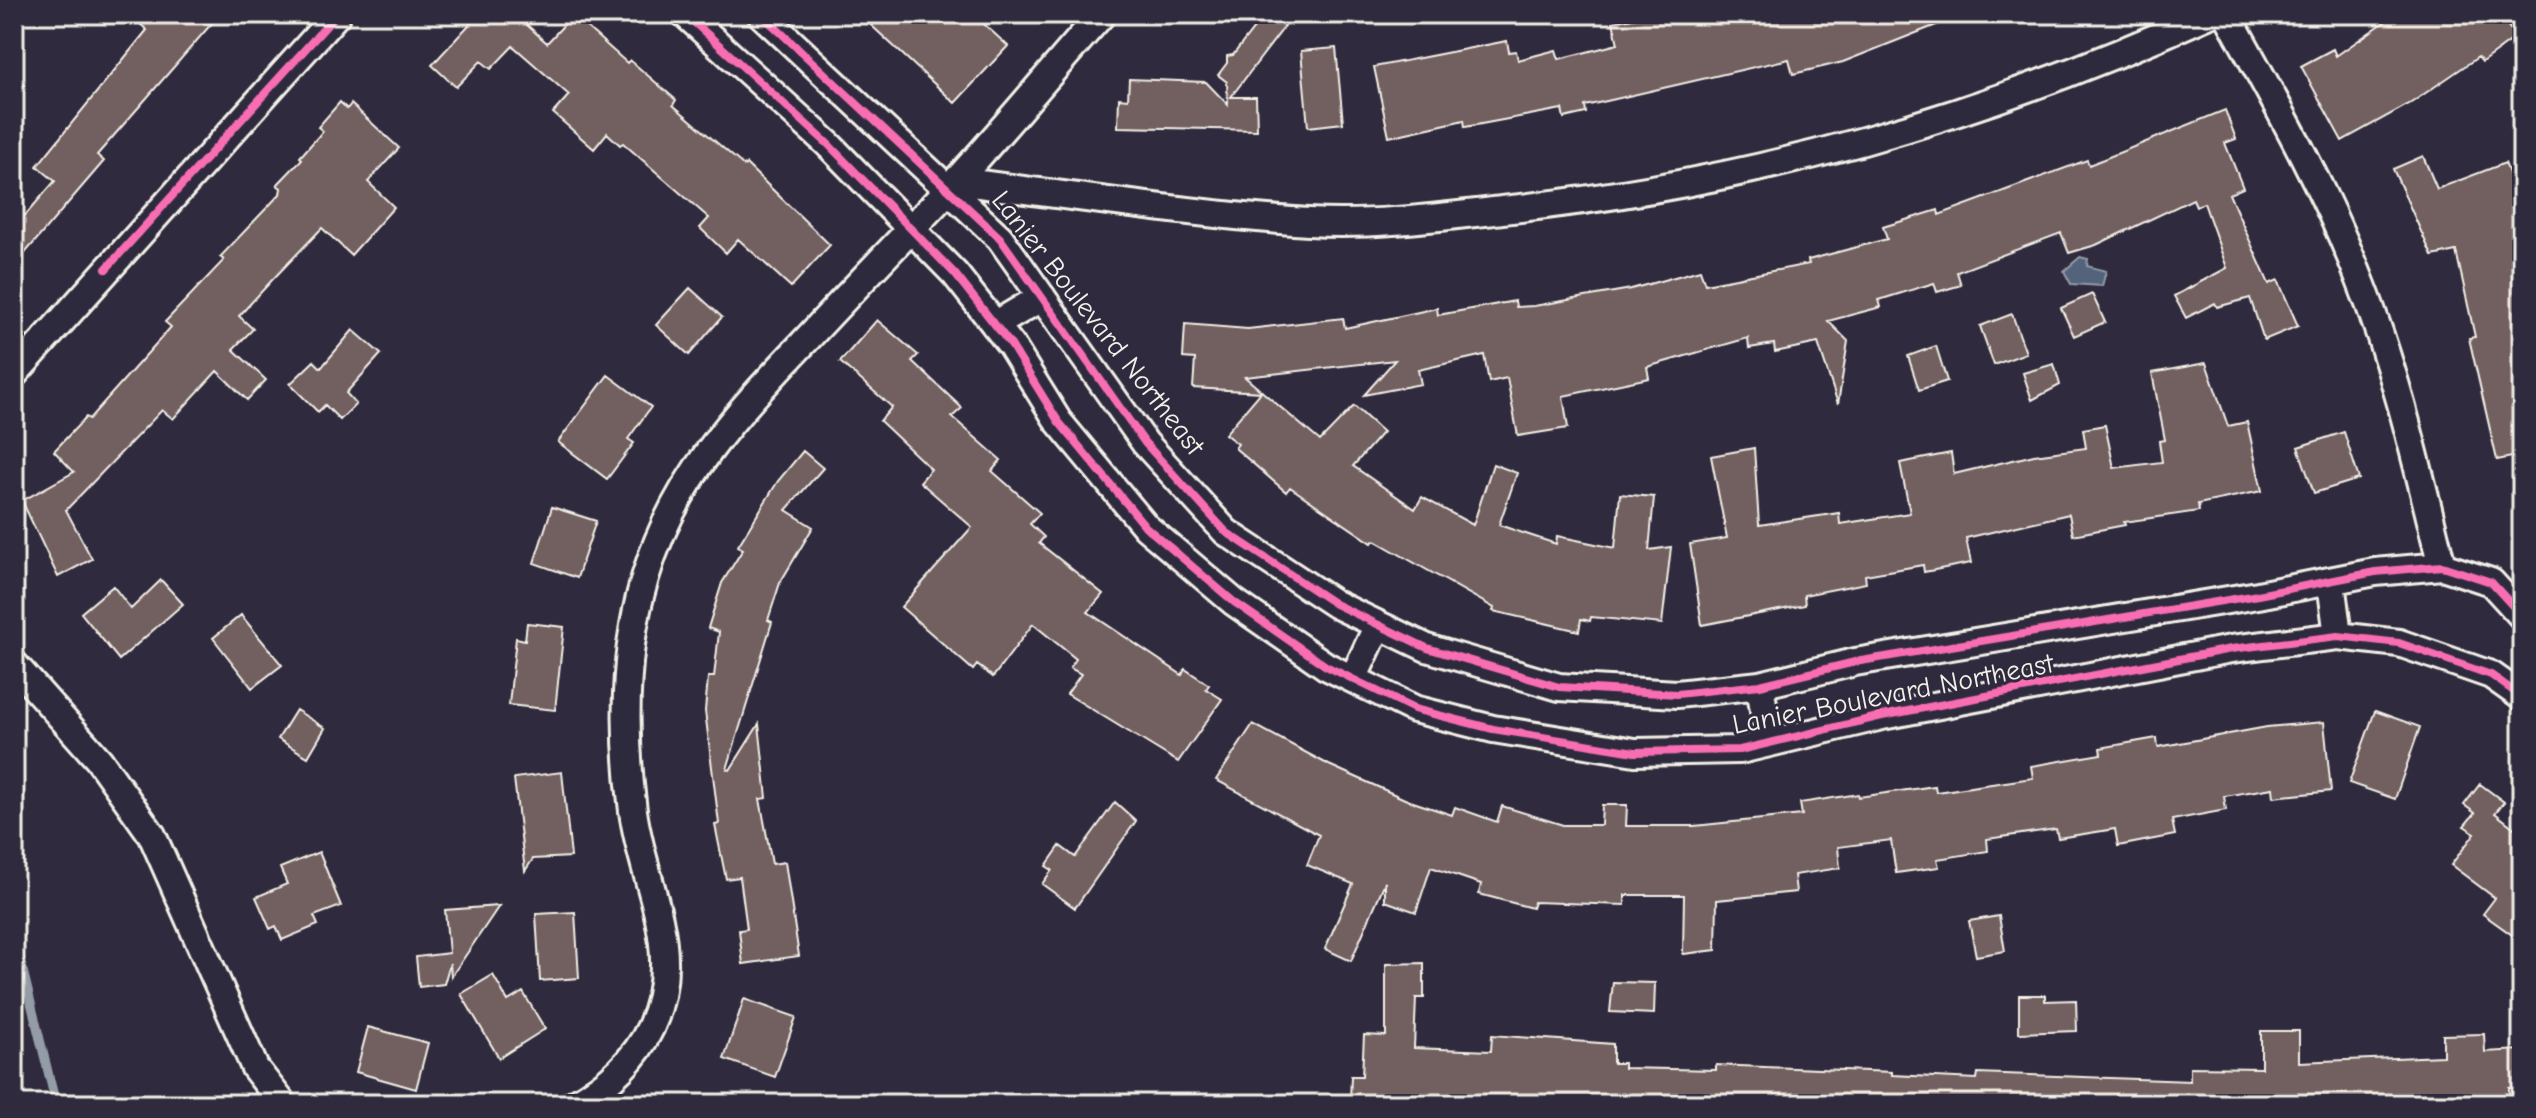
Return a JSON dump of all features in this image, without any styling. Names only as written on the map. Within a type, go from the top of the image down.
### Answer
[{"type":"street","points":[[14,374],[337,14]]},
{"type":"street","name":"Lanier Boulevard Northeast","points":[[685,14],[912,226],[995,325],[1058,421],[1146,527],[1234,602],[1326,666],[1427,712],[1493,729],[1635,752],[1740,750],[1882,716],[2231,649],[2338,636],[2399,643],[2491,675],[2522,697]]},
{"type":"street","name":"Lanier Boulevard Northeast","points":[[761,14],[923,166],[953,184],[1000,238],[1074,347],[1145,443],[1226,532],[1335,604],[1427,648],[1559,687],[1677,694],[1760,685],[1855,662],[2375,572],[2442,566],[2491,582],[2522,616]]},
{"type":"street","points":[[574,1104],[609,1082],[637,1051],[659,1008],[664,985],[659,919],[642,859],[633,810],[628,724],[630,647],[655,546],[667,516],[720,432],[953,184],[1102,14]]},
{"type":"street","points":[[953,184],[1311,222],[1438,217],[1587,201],[1728,176],[1859,145],[1995,102],[2107,60],[2210,14]]},
{"type":"street","points":[[2227,14],[2297,138],[2360,280],[2410,426],[2442,566]]},
{"type":"street","points":[[995,325],[1042,297]]},
{"type":"street","points":[[2331,582],[2338,636]]},
{"type":"street","points":[[1353,679],[1378,625]]},
{"type":"street","points":[[14,664],[99,760],[152,835],[255,1068],[283,1104]]},
{"type":"street","points":[[1760,685],[1769,743]]},
{"type":"water","points":[[2080,257],[2088,259],[2087,266],[2106,271],[2102,286],[2071,284],[2064,271]]},
{"type":"building","points":[[129,14],[220,14],[97,155],[104,161],[14,266],[14,228],[55,181],[37,166],[147,30]]},
{"type":"building","points":[[479,14],[515,14],[547,43],[573,15],[627,63],[630,60],[676,100],[673,105],[744,166],[746,164],[830,245],[791,287],[738,239],[726,253],[700,228],[709,218],[623,143],[620,145],[607,133],[594,149],[553,113],[569,95],[513,46],[491,69],[481,61],[456,87],[432,65]]},
{"type":"building","points":[[859,14],[973,14],[1008,46],[955,103]]},
{"type":"building","points":[[1265,14],[1294,14],[1231,97],[1256,97],[1257,130],[1118,127],[1119,98],[1128,99],[1129,79],[1206,82],[1228,105],[1227,82],[1218,75],[1227,63],[1227,56],[1233,55]]},
{"type":"building","points":[[1652,14],[1954,14],[1954,18],[1843,62],[1793,74],[1789,59],[1585,106],[1586,113],[1564,118],[1562,109],[1465,127],[1464,120],[1389,137],[1374,67],[1507,41],[1509,52],[1516,51],[1518,60],[1556,50],[1559,59],[1618,44],[1613,22]]},
{"type":"building","points":[[2396,14],[2499,14],[2516,37],[2482,62],[2478,57],[2411,103],[2342,141],[2301,66],[2333,49],[2336,56]]},
{"type":"building","points":[[1336,48],[1343,123],[1308,127],[1301,51]]},
{"type":"building","points":[[340,102],[347,109],[351,104],[399,148],[368,182],[394,207],[351,255],[322,228],[239,316],[253,329],[233,349],[266,380],[247,400],[217,371],[173,419],[162,410],[66,510],[92,559],[58,577],[22,501],[74,472],[54,451],[86,417],[89,419],[171,327],[165,322],[224,260],[220,257],[280,194],[281,188],[277,185],[302,159],[300,157],[323,131],[318,127]]},
{"type":"building","points":[[2225,110],[2236,139],[2225,143],[2243,188],[2229,194],[2269,284],[2278,280],[2298,326],[2264,340],[2250,298],[2217,307],[2215,303],[2186,318],[2174,296],[2227,268],[2204,203],[2196,206],[2193,199],[2096,245],[2069,253],[2061,233],[1957,272],[1961,285],[1937,292],[1934,283],[1879,300],[1881,307],[1828,321],[1848,341],[1838,404],[1818,343],[1775,352],[1774,344],[1749,348],[1748,338],[1647,367],[1649,378],[1563,396],[1568,428],[1518,436],[1507,378],[1489,382],[1484,355],[1418,370],[1421,384],[1364,395],[1395,360],[1245,377],[1320,441],[1354,406],[1383,432],[1353,466],[1415,509],[1422,497],[1473,525],[1493,464],[1517,473],[1499,525],[1556,544],[1557,536],[1615,548],[1620,494],[1654,497],[1649,550],[1671,547],[1662,624],[1591,617],[1590,621],[1581,619],[1579,631],[1493,611],[1494,608],[1374,540],[1372,543],[1290,487],[1286,492],[1235,448],[1238,444],[1225,434],[1261,392],[1193,388],[1195,359],[1183,358],[1185,324],[1248,329],[1343,318],[1345,328],[1437,308],[1438,315],[1515,301],[1516,307],[1534,306],[1631,289],[1700,270],[1705,284],[1809,264],[1808,260],[1887,239],[1883,227],[1938,210],[1939,215],[2087,160],[2089,165]]},
{"type":"building","points":[[2423,156],[2437,189],[2505,163],[2522,206],[2522,455],[2497,460],[2469,338],[2475,337],[2456,251],[2432,256],[2393,169]]},
{"type":"building","points":[[690,288],[722,317],[689,355],[656,325]]},
{"type":"building","points":[[2092,294],[2105,322],[2074,336],[2061,308]]},
{"type":"building","points":[[2012,314],[2026,353],[1994,365],[1980,326]]},
{"type":"building","points":[[877,320],[918,355],[912,361],[962,408],[952,417],[1001,460],[992,471],[1040,513],[1030,524],[1044,537],[1039,543],[1103,594],[1088,612],[1182,675],[1185,669],[1209,685],[1206,689],[1222,699],[1178,762],[1067,694],[1081,674],[1070,668],[1076,659],[1033,624],[993,677],[977,665],[973,670],[901,607],[972,527],[920,482],[931,469],[880,421],[892,407],[840,362]]},
{"type":"building","points":[[353,330],[381,354],[346,393],[356,404],[340,420],[325,405],[318,412],[290,384],[314,361],[321,368]]},
{"type":"building","points":[[1936,346],[1947,381],[1919,390],[1908,356]]},
{"type":"building","points":[[2206,363],[2228,426],[2247,422],[2262,491],[2198,504],[2199,511],[2124,522],[2125,525],[2073,535],[2069,514],[1966,538],[1971,563],[1924,572],[1923,565],[1865,575],[1866,583],[1804,595],[1805,605],[1702,625],[1690,544],[1727,538],[1711,456],[1754,448],[1759,525],[1839,513],[1840,524],[1910,513],[1900,463],[1951,453],[1954,474],[2034,455],[2086,448],[2083,429],[2105,425],[2114,468],[2162,462],[2159,441],[2165,440],[2152,373]]},
{"type":"building","points":[[2054,364],[2060,385],[2032,400],[2023,373]]},
{"type":"building","points":[[608,375],[651,407],[628,439],[634,443],[607,479],[558,442]]},
{"type":"building","points":[[2344,432],[2359,479],[2314,493],[2298,447]]},
{"type":"building","points":[[803,451],[823,468],[786,510],[813,527],[780,583],[768,620],[772,622],[727,769],[730,770],[759,724],[767,798],[760,799],[772,864],[785,862],[799,956],[743,964],[739,930],[747,929],[740,877],[726,879],[715,825],[719,824],[705,711],[708,677],[714,677],[719,632],[708,628],[722,583],[743,549],[738,546],[778,481]]},
{"type":"building","points":[[552,507],[596,521],[577,578],[534,563]]},
{"type":"building","points":[[161,580],[183,604],[119,660],[81,613],[113,586],[131,609]]},
{"type":"building","points":[[241,615],[282,665],[252,688],[213,638]]},
{"type":"building","points":[[527,623],[564,627],[555,710],[509,705],[516,638],[525,640]]},
{"type":"building","points":[[296,710],[325,728],[308,757],[278,739]]},
{"type":"building","points":[[2375,711],[2420,727],[2395,799],[2349,783]]},
{"type":"building","points":[[2324,722],[2331,791],[2274,797],[2273,788],[2224,796],[2226,810],[2172,820],[2175,835],[2118,846],[2115,829],[2058,838],[2056,829],[1987,839],[1988,851],[1937,859],[1939,867],[1896,873],[1891,840],[1838,847],[1840,868],[1794,875],[1796,892],[1717,900],[1716,950],[1683,954],[1684,895],[1625,895],[1625,905],[1534,902],[1532,908],[1479,894],[1481,884],[1431,867],[1416,912],[1385,901],[1385,882],[1351,961],[1325,949],[1353,884],[1307,865],[1319,835],[1216,780],[1253,724],[1329,765],[1407,800],[1452,815],[1455,807],[1497,822],[1502,806],[1563,825],[1601,825],[1602,805],[1627,805],[1626,826],[1694,826],[1802,815],[1800,803],[1858,794],[1859,797],[1935,786],[1936,792],[2033,778],[2031,766],[2101,754],[2100,748],[2157,738],[2158,747],[2267,727]]},
{"type":"building","points":[[562,772],[571,857],[533,859],[525,871],[514,778]]},
{"type":"building","points":[[2480,784],[2504,802],[2495,813],[2522,834],[2522,942],[2483,914],[2495,898],[2451,865],[2475,833],[2464,826],[2475,813],[2464,805]]},
{"type":"building","points":[[1115,802],[1136,821],[1075,908],[1042,884],[1052,870],[1046,866],[1060,846],[1075,857]]},
{"type":"building","points":[[319,852],[341,906],[314,916],[318,925],[282,940],[276,926],[270,929],[256,897],[287,884],[280,868]]},
{"type":"building","points":[[499,906],[451,977],[450,963],[444,984],[419,987],[416,957],[449,953],[445,910]]},
{"type":"building","points":[[575,912],[579,978],[540,981],[536,914]]},
{"type":"building","points":[[1999,916],[2005,951],[1976,956],[1969,921]]},
{"type":"building","points":[[1424,963],[1424,998],[1416,998],[1414,1048],[1491,1051],[1492,1035],[1613,1044],[1613,1063],[1624,1063],[1624,1068],[1716,1070],[1716,1065],[1892,1072],[1892,1075],[1977,1079],[1978,1073],[2190,1081],[2190,1067],[2261,1068],[2261,1031],[2299,1031],[2299,1062],[2443,1056],[2443,1035],[2484,1034],[2485,1052],[2521,1050],[2522,1087],[2509,1088],[2509,1104],[2399,1104],[2399,1100],[2353,1101],[2353,1104],[1391,1104],[1350,1101],[1351,1076],[1362,1076],[1364,1035],[1386,1036],[1386,964]]},
{"type":"building","points":[[493,975],[508,1001],[523,992],[545,1029],[499,1058],[461,994]]},
{"type":"building","points":[[1613,982],[1655,983],[1654,1014],[1610,1012]]},
{"type":"building","points":[[2019,995],[2045,995],[2045,1001],[2076,1000],[2077,1031],[2019,1033]]},
{"type":"building","points":[[744,999],[796,1017],[775,1077],[724,1059]]},
{"type":"building","points":[[368,1027],[428,1043],[416,1089],[356,1072]]},
{"type":"waterway","points":[[14,934],[56,1104]]},
{"type":"cycle path","points":[[106,269],[337,14]]},
{"type":"cycle path","points":[[685,14],[828,144],[955,274],[1011,345],[1058,421],[1146,527],[1234,602],[1326,666],[1414,709],[1493,729],[1635,752],[1740,750],[1882,716],[2231,649],[2338,636],[2399,643],[2491,675],[2522,697]]},
{"type":"cycle path","points":[[761,14],[1000,238],[1145,443],[1226,532],[1335,604],[1427,648],[1559,687],[1677,694],[1760,685],[1855,662],[2258,595],[2375,572],[2442,566],[2491,582],[2522,616]]}]
